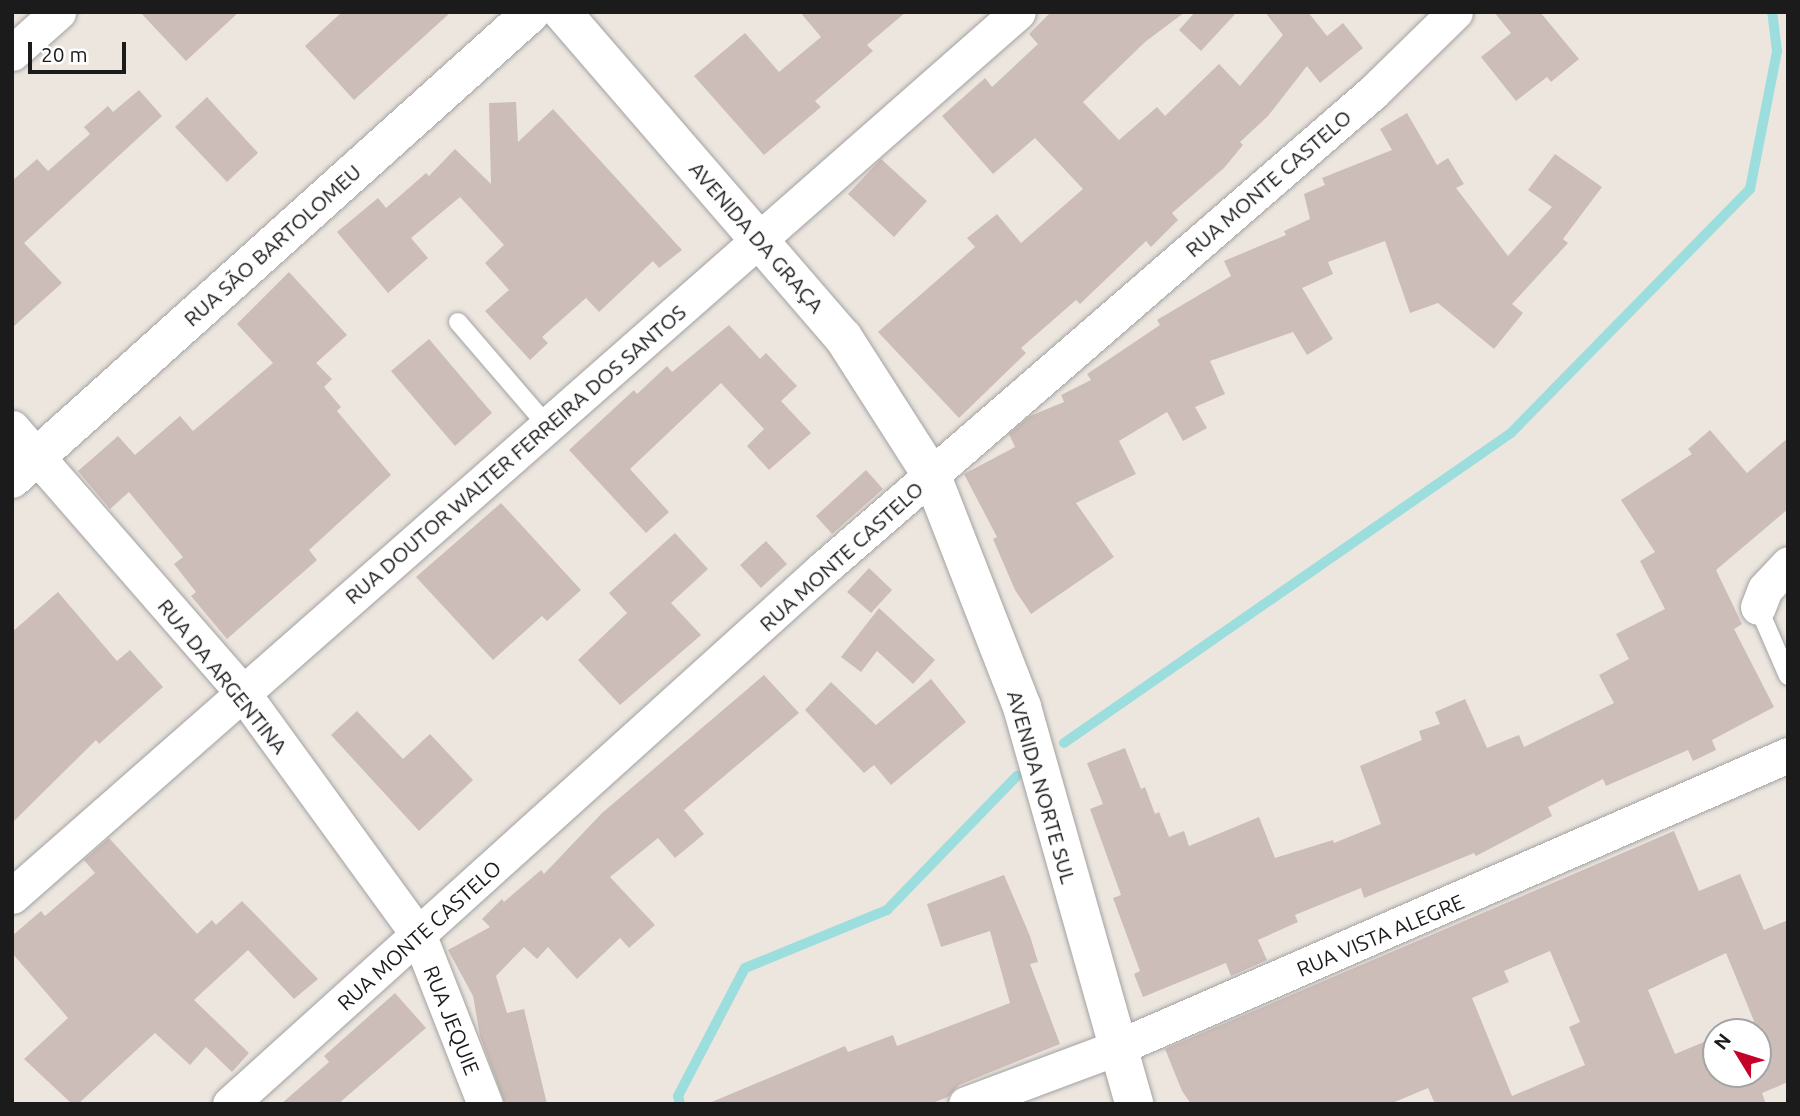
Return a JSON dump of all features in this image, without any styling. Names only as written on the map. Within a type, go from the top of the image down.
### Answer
[{"type":"street","points":[[12,53],[58,12]]},
{"type":"street","name":"RUA SÃO BARTOLOMEU","points":[[25,468],[531,12]]},
{"type":"street","name":"AVENIDA DA GRAÇA","points":[[562,12],[843,337],[932,476]]},
{"type":"street","name":"RUA DOUTOR WALTER FERREIRA DOS SANTOS","points":[[12,896],[545,423],[761,241],[1018,12]]},
{"type":"street","name":"RUA MONTE CASTELO","points":[[230,1104],[932,476],[1372,93],[1455,12]]},
{"type":"street","name":"RUA DA ARGENTINA","points":[[12,428],[25,468],[242,692],[419,936]]},
{"type":"street","name":"AVENIDA NORTE SUL","points":[[932,476],[1023,707],[1116,1048],[1134,1104]]},
{"type":"street","points":[[1758,607],[1765,589],[1788,564]]},
{"type":"street","name":"RUA VISTA ALEGRE","points":[[967,1104],[1116,1048],[1788,755]]},
{"type":"street","name":"RUA JEQUIE","points":[[419,936],[485,1104]]},
{"type":"lane","points":[[458,321],[545,423]]},
{"type":"lane","points":[[1758,607],[1788,676]]},
{"type":"building","points":[[140,12],[239,12],[186,61]]},
{"type":"building","points":[[342,12],[451,12],[354,100],[305,46]]},
{"type":"building","points":[[800,12],[906,12],[867,45],[873,51],[815,101],[821,107],[764,155],[694,76],[745,33],[779,72],[821,37]]},
{"type":"building","points":[[1051,12],[1185,12],[1145,42],[1083,102],[1119,140],[1157,107],[1165,116],[1219,64],[1240,86],[1283,35],[1265,12],[1308,12],[1327,36],[1343,23],[1363,48],[1320,83],[1307,66],[1268,116],[1240,142],[1243,145],[1224,168],[1172,213],[1178,220],[1151,247],[1146,241],[1080,304],[1076,300],[1021,348],[1026,353],[959,418],[878,332],[975,247],[967,238],[997,214],[1021,243],[1083,189],[1035,138],[993,174],[942,116],[985,78],[992,87],[1038,44],[1029,34]]},
{"type":"building","points":[[1195,12],[1237,12],[1201,51],[1179,30]]},
{"type":"building","points":[[1494,12],[1540,12],[1579,59],[1551,82],[1547,77],[1516,101],[1481,57],[1511,33]]},
{"type":"building","points":[[139,90],[162,116],[24,243],[62,283],[12,328],[12,181],[37,159],[48,171],[90,134],[84,127],[108,106],[113,112]]},
{"type":"building","points":[[207,97],[258,153],[227,182],[175,127]]},
{"type":"building","points":[[516,102],[518,142],[553,109],[682,250],[659,268],[653,261],[599,312],[586,298],[542,337],[548,343],[530,360],[485,311],[509,290],[485,263],[504,245],[460,197],[411,238],[428,258],[388,293],[337,232],[378,198],[386,208],[426,173],[429,176],[455,149],[491,184],[489,103]]},
{"type":"building","points":[[1407,113],[1437,165],[1448,158],[1464,184],[1456,188],[1508,256],[1552,207],[1528,190],[1555,154],[1602,187],[1563,239],[1568,243],[1512,304],[1523,313],[1494,349],[1438,303],[1410,313],[1385,241],[1328,262],[1333,274],[1302,288],[1333,339],[1307,355],[1293,332],[1210,361],[1225,394],[1195,407],[1207,428],[1183,441],[1167,412],[1119,441],[1136,474],[1076,503],[1114,557],[1031,614],[1015,590],[993,539],[997,537],[964,474],[1015,447],[1009,434],[1030,416],[1064,402],[1061,395],[1091,380],[1087,374],[1160,325],[1157,320],[1231,276],[1224,261],[1286,235],[1284,231],[1310,219],[1304,194],[1325,185],[1322,178],[1392,150],[1380,129]]},
{"type":"building","points":[[881,159],[927,201],[894,237],[848,194]]},
{"type":"building","points":[[289,272],[347,335],[316,363],[332,379],[324,387],[341,407],[337,411],[391,475],[309,550],[317,560],[227,639],[191,596],[196,592],[174,564],[183,557],[129,492],[110,509],[78,471],[118,436],[135,455],[180,416],[193,431],[273,363],[237,324]]},
{"type":"building","points":[[729,325],[760,359],[766,353],[797,386],[781,401],[811,433],[769,470],[747,446],[764,429],[721,383],[630,469],[669,512],[646,533],[569,450],[634,390],[637,394],[667,366],[672,372]]},
{"type":"building","points":[[429,339],[492,413],[455,446],[391,371]]},
{"type":"building","points":[[1710,430],[1747,473],[1788,438],[1788,509],[1716,570],[1742,624],[1734,629],[1774,707],[1712,740],[1716,750],[1693,761],[1688,750],[1606,786],[1603,779],[1548,807],[1552,816],[1476,856],[1474,853],[1364,898],[1361,888],[1295,915],[1298,922],[1258,940],[1267,960],[1231,976],[1226,963],[1143,997],[1134,974],[1140,971],[1113,898],[1121,895],[1090,809],[1103,804],[1087,763],[1125,748],[1141,789],[1145,787],[1155,814],[1159,812],[1169,837],[1184,831],[1189,846],[1259,817],[1275,858],[1333,840],[1334,843],[1381,824],[1360,766],[1422,740],[1419,731],[1440,724],[1435,712],[1465,699],[1487,748],[1519,735],[1524,747],[1614,703],[1599,675],[1629,659],[1616,634],[1665,609],[1640,561],[1655,552],[1621,500],[1692,454],[1688,449]]},
{"type":"building","points":[[866,470],[883,489],[832,534],[816,516]]},
{"type":"building","points":[[501,503],[581,590],[547,621],[542,616],[493,660],[416,577]]},
{"type":"building","points":[[675,533],[708,569],[671,603],[701,635],[620,705],[578,660],[627,613],[609,593]]},
{"type":"building","points":[[766,541],[787,564],[761,588],[740,565]]},
{"type":"building","points":[[869,568],[892,590],[871,613],[847,592]]},
{"type":"building","points":[[58,592],[117,661],[130,650],[163,687],[99,744],[96,740],[12,823],[12,632]]},
{"type":"building","points":[[879,608],[935,660],[913,684],[877,651],[861,672],[841,657]]},
{"type":"building","points":[[764,675],[799,713],[684,810],[704,834],[675,858],[658,838],[610,877],[655,925],[629,948],[620,938],[577,979],[548,947],[537,959],[524,947],[496,976],[507,1013],[524,1009],[547,1104],[505,1104],[480,1036],[473,996],[448,950],[490,927],[482,919],[502,899],[504,902],[541,870],[544,874],[602,813]]},
{"type":"building","points":[[931,679],[966,722],[891,785],[874,765],[864,773],[805,710],[831,682],[876,725]]},
{"type":"building","points":[[357,711],[403,759],[430,734],[473,780],[419,831],[331,735]]},
{"type":"building","points":[[1674,831],[1699,891],[1740,874],[1764,930],[1788,920],[1788,1082],[1762,1093],[1766,1104],[1435,1104],[1428,1088],[1390,1104],[1191,1104],[1182,1091],[1165,1049]],"holes":[[[1550,951],[1580,1022],[1569,1027],[1585,1065],[1512,1096],[1472,998],[1509,982],[1504,971]]]},
{"type":"building","points":[[109,838],[197,934],[212,920],[216,925],[242,901],[318,979],[294,999],[248,950],[194,1000],[249,1053],[232,1072],[206,1047],[190,1065],[155,1033],[78,1104],[72,1104],[24,1059],[68,1018],[12,953],[12,936],[41,911],[45,916],[95,873],[84,860]]},
{"type":"building","points":[[1004,875],[1030,936],[1038,962],[1030,964],[1060,1044],[959,1085],[948,1097],[930,1104],[707,1104],[845,1046],[848,1052],[893,1035],[897,1046],[1010,1003],[990,931],[941,947],[927,904]]},
{"type":"building","points":[[395,993],[426,1028],[338,1104],[281,1104],[329,1062],[324,1056]]},
{"type":"waterway","points":[[1064,743],[1511,433],[1750,189],[1777,51],[1772,12]]},
{"type":"waterway","points":[[680,1104],[678,1096],[745,968],[887,910],[1017,776]]}]
